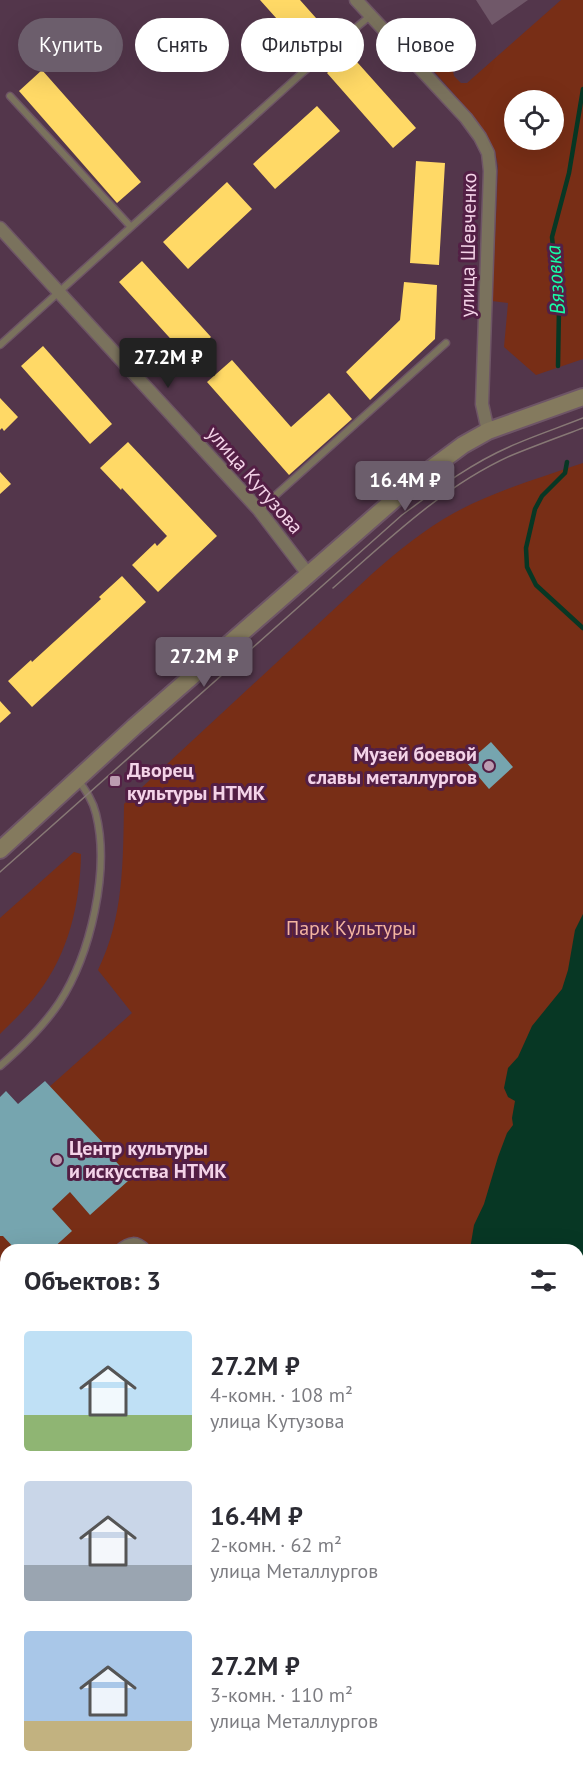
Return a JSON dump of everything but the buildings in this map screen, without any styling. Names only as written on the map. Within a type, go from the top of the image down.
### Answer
[{"type":"main road","points":[[0,850],[79,780],[134,727],[420,477],[463,445],[488,431],[583,397]]},
{"type":"street","name":"улица Шевченко","points":[[356,0],[466,117],[488,153],[490,190],[482,404],[488,431]]},
{"type":"street","name":"улица Кутузова","points":[[0,228],[260,510],[308,574]]},
{"type":"street","points":[[125,1244],[133,1241],[141,1244]]},
{"type":"lane","points":[[0,345],[302,73],[370,16]]},
{"type":"lane","points":[[10,96],[131,227]]},
{"type":"lane","points":[[260,510],[446,343]]},
{"type":"lane","points":[[0,1066],[30,1038],[59,1003],[76,971],[89,935],[98,887],[100,845],[92,801],[79,780]]},
{"type":"green space","points":[[561,0],[583,0],[583,359],[536,375],[504,347],[508,303],[492,301],[498,166],[495,151],[469,111],[435,72],[453,72],[461,83],[467,83]]},
{"type":"green space","name":"Парк Культуры","points":[[583,463],[583,1244],[0,1244],[0,1131],[132,1013],[98,970],[107,950],[117,909],[122,868],[124,804],[392,557],[443,519],[517,485]]},
{"type":"green space","points":[[74,852],[81,854],[80,872],[75,909],[65,944],[49,978],[25,1009],[0,1034],[0,918]]},
{"type":"shaded area","points":[[583,914],[583,1244],[471,1244],[474,1225],[484,1204],[498,1157],[507,1133],[513,1125],[515,1101],[508,1097],[504,1088],[508,1068],[518,1057],[532,1026],[562,989],[575,930]]},
{"type":"waterway","name":"Вязовка","points":[[558,366],[559,308],[552,237],[569,173],[583,89]]},
{"type":"waterway","name":"Вязовка","points":[[567,462],[565,473],[542,496],[535,509],[526,548],[527,567],[536,585],[583,628]]},
{"type":"tram line","points":[[0,872],[402,515],[481,461],[527,439],[583,418]]},
{"type":"tram line","points":[[333,588],[395,533],[461,483],[510,456],[583,428]]},
{"type":"place","name":"Музей боевой славы металлургов","points":[[489,766]]},
{"type":"place","name":"Дворец культуры НТМК","points":[[115,781]]},
{"type":"place","name":"Центр культуры и искусства НТМК","points":[[57,1160]]}]
